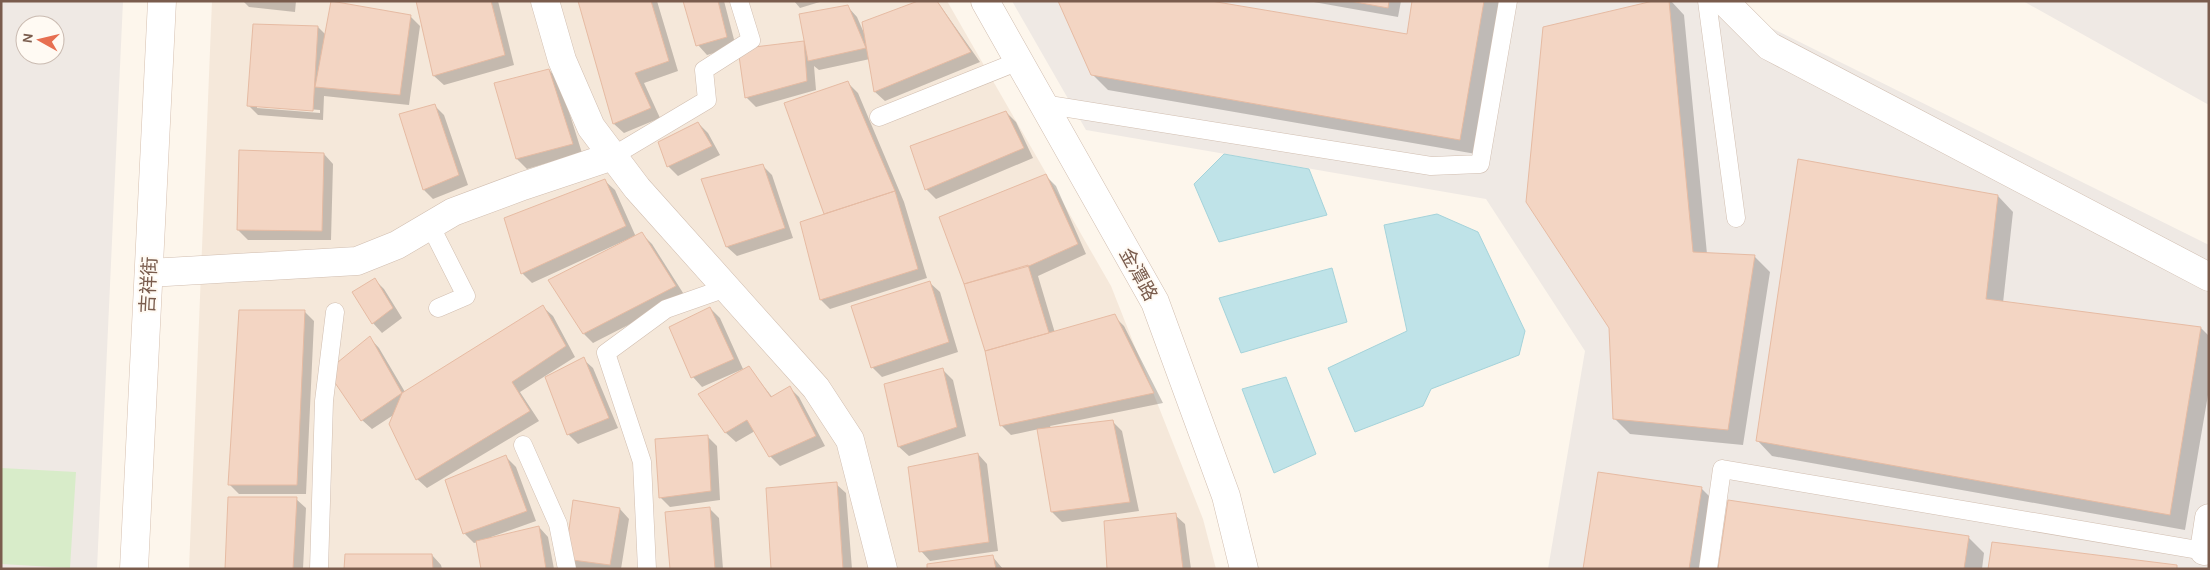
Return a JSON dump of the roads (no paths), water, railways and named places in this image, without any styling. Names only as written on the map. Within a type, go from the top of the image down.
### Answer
[{"type":"street","name":"吉祥街","points":[[134,569],[162,1]]},
{"type":"street","points":[[545,1],[562,60],[591,126],[637,188],[816,388],[850,440],[884,569]]},
{"type":"street","name":"金潭路","points":[[985,1],[1155,302],[1226,496],[1244,569]]},
{"type":"street","points":[[1724,1],[1769,46],[2209,277]]},
{"type":"street","points":[[149,273],[357,261],[397,245],[454,212],[612,156]]},
{"type":"street","points":[[2207,552],[2209,518]]},
{"type":"lane","points":[[612,156],[707,100],[704,70],[751,40],[739,1]]},
{"type":"lane","points":[[1043,104],[1431,166],[1480,164],[1508,1]]},
{"type":"lane","points":[[1707,1],[1736,218]]},
{"type":"lane","points":[[879,117],[1019,62]]},
{"type":"lane","points":[[430,225],[466,296],[438,308]]},
{"type":"lane","points":[[647,569],[642,462],[606,353],[666,309],[726,288]]},
{"type":"lane","points":[[320,569],[324,401],[335,312]]},
{"type":"lane","points":[[523,445],[558,524],[566,569]]},
{"type":"lane","points":[[1708,569],[1722,468],[2207,552]]},
{"type":"water","points":[[1224,154],[1309,169],[1327,215],[1219,242],[1194,184]]},
{"type":"water","points":[[1437,214],[1478,232],[1525,331],[1519,355],[1431,389],[1423,406],[1355,432],[1328,368],[1407,331],[1384,225]]},
{"type":"water","points":[[1332,268],[1347,322],[1241,353],[1219,298]]},
{"type":"water","points":[[1286,377],[1316,454],[1274,473],[1242,389]]}]
